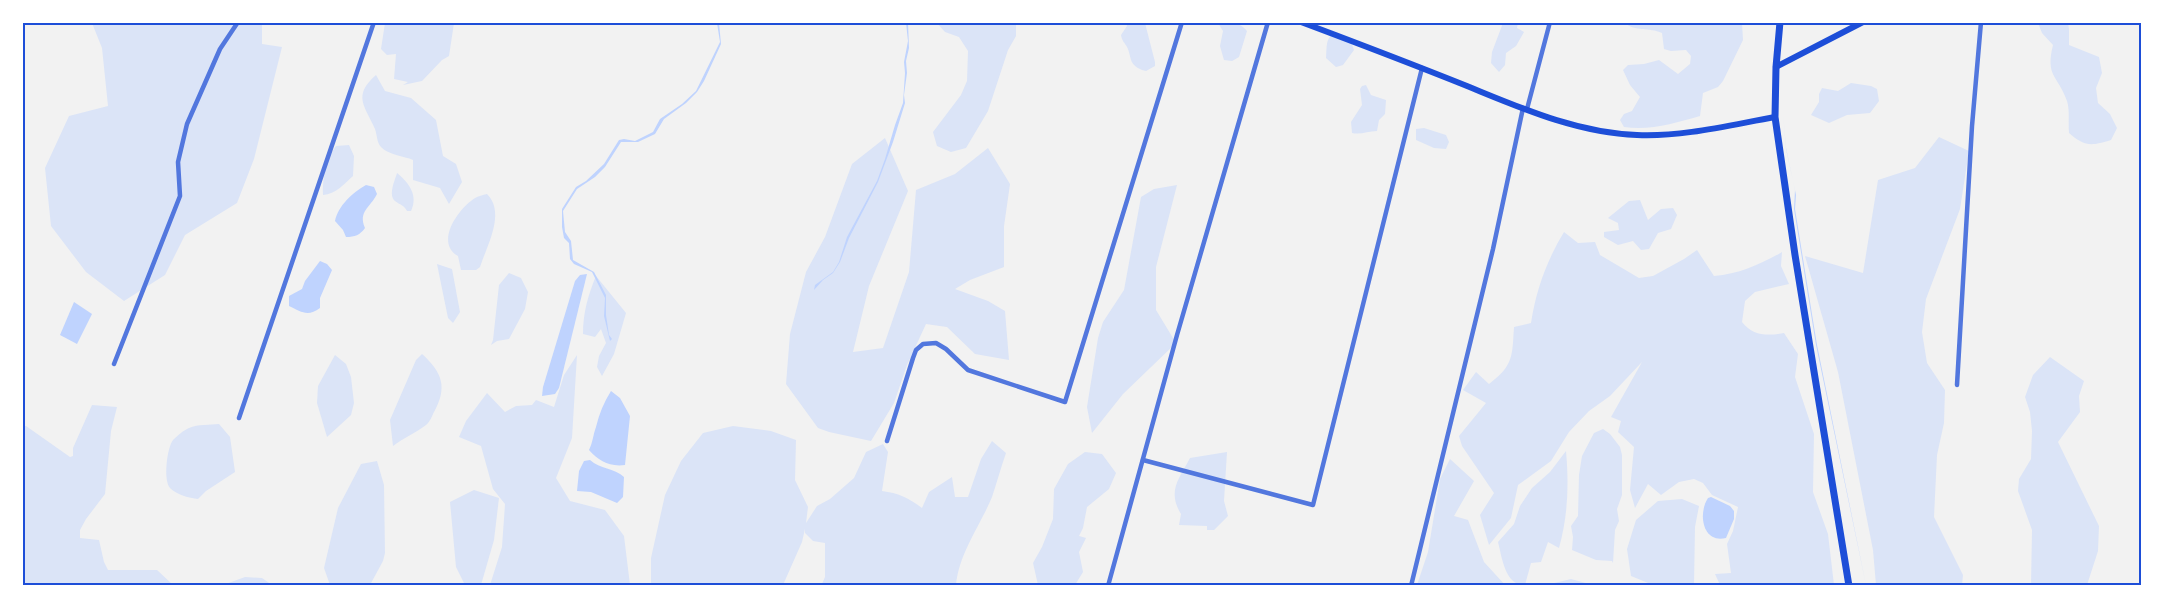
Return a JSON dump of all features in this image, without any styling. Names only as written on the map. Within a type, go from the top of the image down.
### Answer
[{"type":"main road","points":[[1301,22],[1525,109],[1609,133],[1637,135],[1684,134],[1775,117]]},
{"type":"main road","points":[[1780,22],[1776,67],[1775,117],[1795,255],[1849,586]]},
{"type":"main road","points":[[1776,67],[1863,22]]},
{"type":"street","points":[[114,364],[180,196],[178,162],[187,124],[220,49],[238,22]]},
{"type":"street","points":[[239,418],[374,22]]},
{"type":"street","points":[[887,441],[913,358],[919,346],[926,343],[941,345],[968,370],[1065,402],[1182,22]]},
{"type":"street","points":[[1108,586],[1177,334],[1268,22]]},
{"type":"street","points":[[1411,586],[1525,109],[1550,22]]},
{"type":"street","points":[[1957,385],[1972,126],[1981,22]]},
{"type":"street","points":[[1143,460],[1313,505],[1422,68]]},
{"type":"shaded area","points":[[92,23],[262,23],[262,44],[282,47],[254,159],[237,203],[185,235],[165,275],[124,301],[86,272],[51,226],[45,168],[69,116],[108,106],[102,48]]},
{"type":"shaded area","points":[[385,23],[454,23],[449,56],[442,60],[422,81],[403,85],[408,82],[394,79],[396,54],[387,55],[381,49]]},
{"type":"shaded area","points":[[937,23],[1016,23],[1016,36],[1008,50],[988,111],[966,148],[951,152],[937,146],[933,132],[961,95],[967,81],[968,51],[959,37],[945,32]]},
{"type":"shaded area","points":[[1126,23],[1145,23],[1155,62],[1155,66],[1146,71],[1132,63],[1127,47],[1122,39],[1121,35],[1127,26]]},
{"type":"shaded area","points":[[1218,23],[1238,24],[1247,31],[1239,57],[1232,61],[1224,60],[1220,46],[1223,31]]},
{"type":"shaded area","points":[[1503,23],[1518,23],[1517,28],[1524,32],[1516,46],[1506,53],[1505,65],[1499,72],[1491,63],[1492,52]]},
{"type":"shaded area","points":[[1625,23],[1742,23],[1743,40],[1723,81],[1718,87],[1703,93],[1700,116],[1653,127],[1624,127],[1620,120],[1624,114],[1632,111],[1640,97],[1630,85],[1623,70],[1628,65],[1644,64],[1659,60],[1678,74],[1690,64],[1691,56],[1686,50],[1671,51],[1664,49],[1662,33],[1633,28]]},
{"type":"shaded area","points":[[2038,23],[2068,23],[2069,45],[2099,57],[2102,73],[2096,88],[2098,103],[2110,114],[2117,128],[2111,140],[2088,144],[2069,133],[2067,101],[2052,70],[2051,56],[2053,45],[2042,33]]},
{"type":"shaded area","points":[[1336,32],[1350,39],[1354,50],[1343,65],[1336,67],[1326,58],[1328,40]]},
{"type":"shaded area","points":[[376,75],[385,91],[411,98],[436,120],[443,156],[456,164],[462,182],[449,204],[440,188],[413,180],[413,160],[388,152],[380,145],[362,95],[364,89]]},
{"type":"shaded area","points":[[1851,83],[1871,86],[1877,89],[1879,101],[1870,113],[1847,115],[1829,123],[1811,115],[1819,102],[1819,94],[1822,88],[1838,91]]},
{"type":"shaded area","points":[[1366,85],[1371,95],[1386,100],[1385,114],[1379,120],[1377,131],[1352,133],[1351,122],[1362,105],[1360,89]]},
{"type":"shaded area","points":[[1424,128],[1446,135],[1449,142],[1446,149],[1434,148],[1416,140],[1416,129]]},
{"type":"shaded area","points":[[1939,137],[1969,151],[1960,209],[1926,299],[1922,332],[1927,363],[1945,390],[1944,423],[1937,455],[1934,517],[1963,575],[1962,585],[1876,585],[1873,550],[1838,372],[1805,256],[1863,273],[1878,180],[1915,168]]},
{"type":"shaded area","points":[[885,138],[908,191],[869,286],[853,352],[883,348],[909,272],[916,190],[955,174],[988,148],[1010,184],[1004,226],[1004,267],[970,280],[955,289],[988,301],[1005,311],[1009,360],[975,354],[947,327],[926,324],[907,365],[894,403],[871,441],[818,428],[786,384],[790,334],[806,272],[825,237],[852,164]]},
{"type":"shaded area","points":[[349,145],[354,156],[353,176],[336,191],[323,195],[325,169],[333,151],[336,146]]},
{"type":"shaded area","points":[[397,173],[405,180],[413,194],[414,200],[411,211],[407,211],[405,207],[393,198],[393,187]]},
{"type":"shaded area","points":[[1177,185],[1156,267],[1156,310],[1176,343],[1123,394],[1092,433],[1087,407],[1098,338],[1103,322],[1124,290],[1141,197],[1154,189]]},
{"type":"shaded area","points":[[487,194],[495,210],[495,220],[490,239],[480,267],[476,270],[461,270],[458,256],[451,250],[448,242],[449,234],[456,217],[462,209],[476,197]]},
{"type":"shaded area","points":[[1640,200],[1648,220],[1661,209],[1673,208],[1677,215],[1671,229],[1658,233],[1649,249],[1641,250],[1633,241],[1618,245],[1604,237],[1604,232],[1619,230],[1618,223],[1608,218],[1629,201]]},
{"type":"shaded area","points":[[1564,232],[1578,243],[1595,242],[1600,255],[1639,278],[1653,276],[1697,250],[1714,276],[1750,268],[1782,252],[1781,266],[1789,284],[1755,292],[1745,301],[1742,322],[1746,327],[1761,334],[1784,333],[1798,354],[1795,377],[1814,434],[1813,492],[1828,534],[1834,585],[1720,585],[1715,574],[1731,573],[1727,544],[1733,531],[1738,507],[1712,495],[1703,483],[1694,479],[1679,482],[1661,495],[1648,484],[1635,508],[1630,490],[1634,447],[1618,432],[1621,421],[1611,417],[1642,362],[1610,396],[1589,411],[1569,432],[1551,461],[1518,485],[1511,518],[1489,545],[1480,515],[1494,493],[1462,446],[1459,436],[1486,403],[1463,390],[1476,372],[1489,384],[1507,365],[1512,353],[1514,327],[1531,323],[1543,276],[1552,253]]},
{"type":"shaded area","points":[[437,264],[452,269],[460,312],[453,323],[448,318]]},
{"type":"shaded area","points":[[509,273],[521,278],[528,292],[525,309],[509,339],[497,341],[491,345],[499,285]]},
{"type":"shaded area","points":[[596,276],[626,313],[614,354],[602,376],[597,367],[599,356],[606,343],[601,329],[595,337],[583,334],[586,304]]},
{"type":"shaded area","points":[[422,354],[434,367],[441,380],[441,395],[427,424],[393,446],[390,420],[416,360]]},
{"type":"shaded area","points":[[335,355],[346,364],[351,377],[354,403],[351,415],[327,437],[317,403],[318,386]]},
{"type":"shaded area","points":[[577,355],[572,438],[556,478],[570,501],[605,510],[624,536],[630,585],[490,585],[502,547],[505,504],[493,489],[481,446],[459,437],[466,421],[487,393],[505,412],[516,406],[532,405],[536,400],[554,407],[564,375]]},
{"type":"shaded area","points":[[2050,357],[2084,381],[2079,396],[2080,412],[2058,442],[2099,526],[2098,551],[2087,585],[2031,585],[2032,530],[2018,491],[2019,479],[2031,459],[2032,431],[2030,412],[2025,397],[2033,375]]},
{"type":"shaded area","points":[[92,405],[117,407],[111,431],[105,494],[86,519],[80,530],[80,538],[99,540],[104,562],[108,570],[157,570],[173,585],[23,585],[23,426],[26,426],[70,457],[73,456],[73,448]]},
{"type":"shaded area","points":[[219,424],[230,437],[235,472],[206,491],[198,499],[176,493],[168,484],[166,471],[169,450],[173,440],[187,429],[200,425]]},
{"type":"shaded area","points":[[733,426],[771,431],[796,440],[795,480],[808,507],[806,523],[817,506],[830,499],[854,478],[866,452],[883,444],[888,452],[882,491],[903,496],[922,508],[929,492],[952,477],[955,497],[968,497],[981,459],[992,441],[1006,453],[992,497],[961,562],[956,585],[816,585],[822,584],[825,577],[825,543],[813,541],[805,533],[805,529],[802,542],[783,585],[651,585],[651,558],[665,495],[681,461],[703,433]]},
{"type":"shaded area","points":[[1603,429],[1610,434],[1620,447],[1622,455],[1622,495],[1617,509],[1619,521],[1615,530],[1613,563],[1612,561],[1596,560],[1572,550],[1573,537],[1571,526],[1578,516],[1579,475],[1582,456],[1594,433]]},
{"type":"shaded area","points":[[1566,451],[1567,500],[1559,548],[1548,542],[1541,562],[1531,563],[1525,585],[1518,584],[1513,581],[1505,570],[1498,542],[1514,524],[1520,506],[1532,488],[1550,472]]},
{"type":"shaded area","points":[[1085,452],[1102,454],[1116,473],[1109,489],[1087,507],[1083,528],[1079,536],[1086,538],[1079,552],[1083,572],[1075,585],[1038,585],[1033,563],[1042,547],[1053,519],[1054,489],[1068,464]]},
{"type":"shaded area","points":[[1227,452],[1224,501],[1228,516],[1214,530],[1207,530],[1207,526],[1179,525],[1181,514],[1175,498],[1176,485],[1190,458]]},
{"type":"shaded area","points":[[1450,459],[1474,481],[1454,516],[1468,520],[1484,562],[1505,585],[1417,585],[1428,552],[1440,479]]},
{"type":"shaded area","points":[[377,461],[384,485],[385,553],[383,561],[370,585],[330,585],[324,568],[338,508],[361,464]]},
{"type":"shaded area","points":[[474,490],[499,498],[494,540],[481,585],[465,585],[456,567],[450,502]]},
{"type":"shaded area","points":[[1682,499],[1699,506],[1695,527],[1694,585],[1653,585],[1631,576],[1627,549],[1636,520],[1658,501]]},
{"type":"shaded area","points":[[245,577],[262,578],[272,585],[223,585]]},
{"type":"shaded area","points":[[1571,579],[1593,585],[1546,585]]},
{"type":"water","points":[[717,23],[719,23],[721,44],[697,92],[686,103],[664,119],[655,134],[638,142],[621,142],[605,167],[595,177],[577,189],[563,211],[565,232],[571,241],[573,260],[594,272],[606,295],[606,315],[609,335],[612,339],[610,341],[604,316],[605,298],[592,272],[574,264],[570,259],[569,243],[564,238],[562,227],[562,209],[576,187],[586,181],[604,164],[619,140],[635,141],[653,132],[660,119],[682,104],[696,91],[720,42]]},
{"type":"water","points":[[906,23],[908,23],[909,48],[906,61],[905,103],[893,142],[878,182],[849,238],[840,262],[833,273],[814,290],[815,285],[833,272],[839,262],[847,237],[877,181],[885,159],[903,103],[904,62],[908,41]]},
{"type":"water","points":[[366,185],[374,187],[377,194],[364,213],[363,222],[365,228],[357,235],[346,237],[335,221],[337,215],[347,200]]},
{"type":"water","points":[[1795,190],[1795,209],[1817,345],[1866,585],[1816,345],[1794,209]]},
{"type":"water","points":[[320,261],[327,264],[332,270],[320,298],[320,308],[308,313],[289,306],[289,296],[302,289],[305,281]]},
{"type":"water","points":[[587,274],[559,388],[555,394],[542,396],[543,387],[575,281],[580,275]]},
{"type":"water","points":[[74,302],[92,314],[77,344],[60,335]]},
{"type":"water","points":[[611,391],[620,398],[630,416],[625,465],[614,465],[605,462],[589,450],[600,413]]},
{"type":"water","points":[[590,460],[624,477],[623,497],[617,503],[591,492],[577,491],[579,471],[584,461]]},
{"type":"water","points":[[1711,497],[1730,506],[1734,511],[1734,519],[1726,538],[1718,539],[1712,536],[1704,526],[1703,511],[1708,498]]}]
